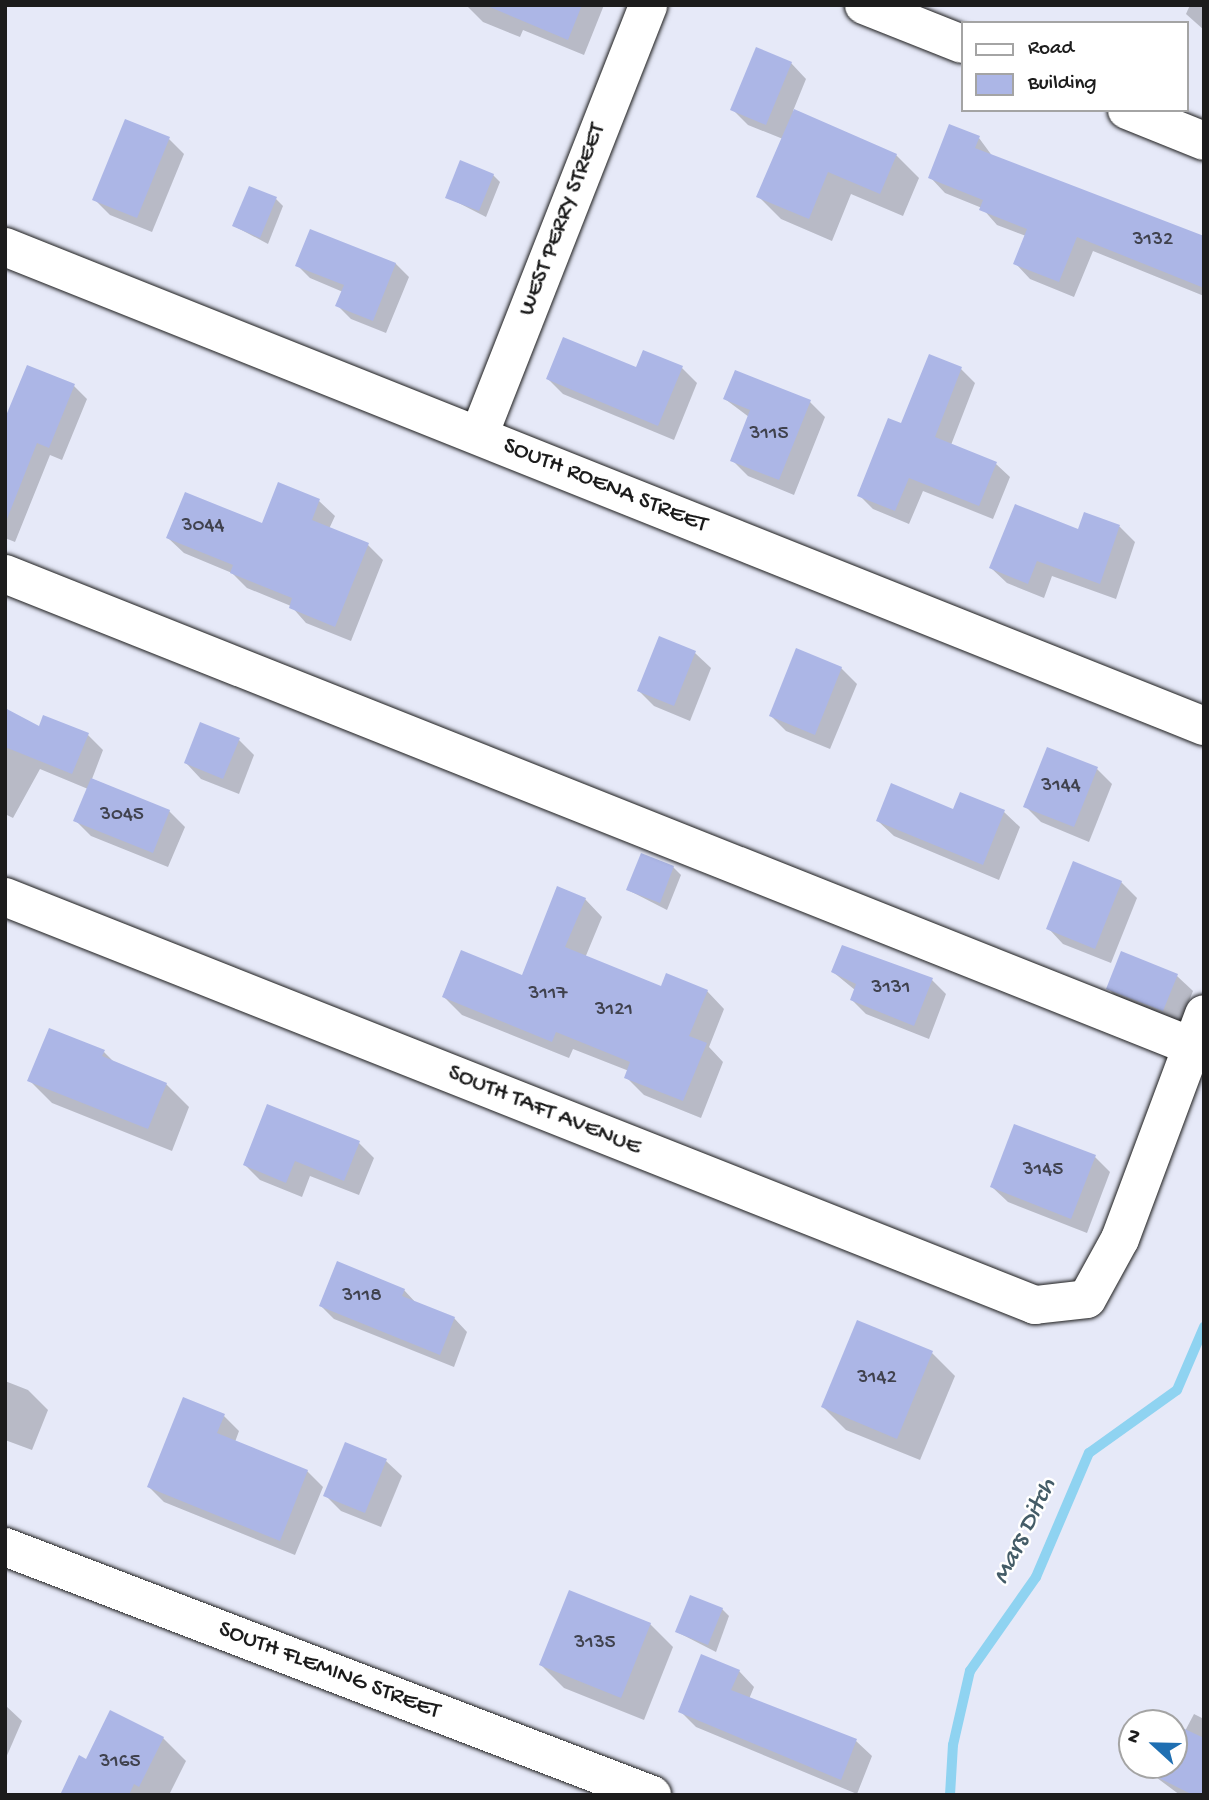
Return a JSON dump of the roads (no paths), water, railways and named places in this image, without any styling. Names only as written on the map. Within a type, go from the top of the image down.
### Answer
[{"type":"street","name":"WEST PERRY STREET","points":[[479,435],[648,5]]},
{"type":"street","points":[[864,5],[960,43]]},
{"type":"street","points":[[1132,112],[1204,141]]},
{"type":"street","name":"SOUTH ROENA STREET","points":[[5,247],[1204,726]]},
{"type":"street","points":[[5,574],[1198,1030]]},
{"type":"street","name":"SOUTH TAFT AVENUE","points":[[5,897],[1035,1305],[1087,1299],[1120,1239],[1198,1030]]},
{"type":"street","name":"SOUTH FLEMING STREET","points":[[5,1547],[652,1795]]},
{"type":"waterway","name":"Mars Ditch","points":[[950,1795],[953,1745],[970,1671],[1036,1577],[1089,1453],[1177,1390],[1204,1327]]}]
